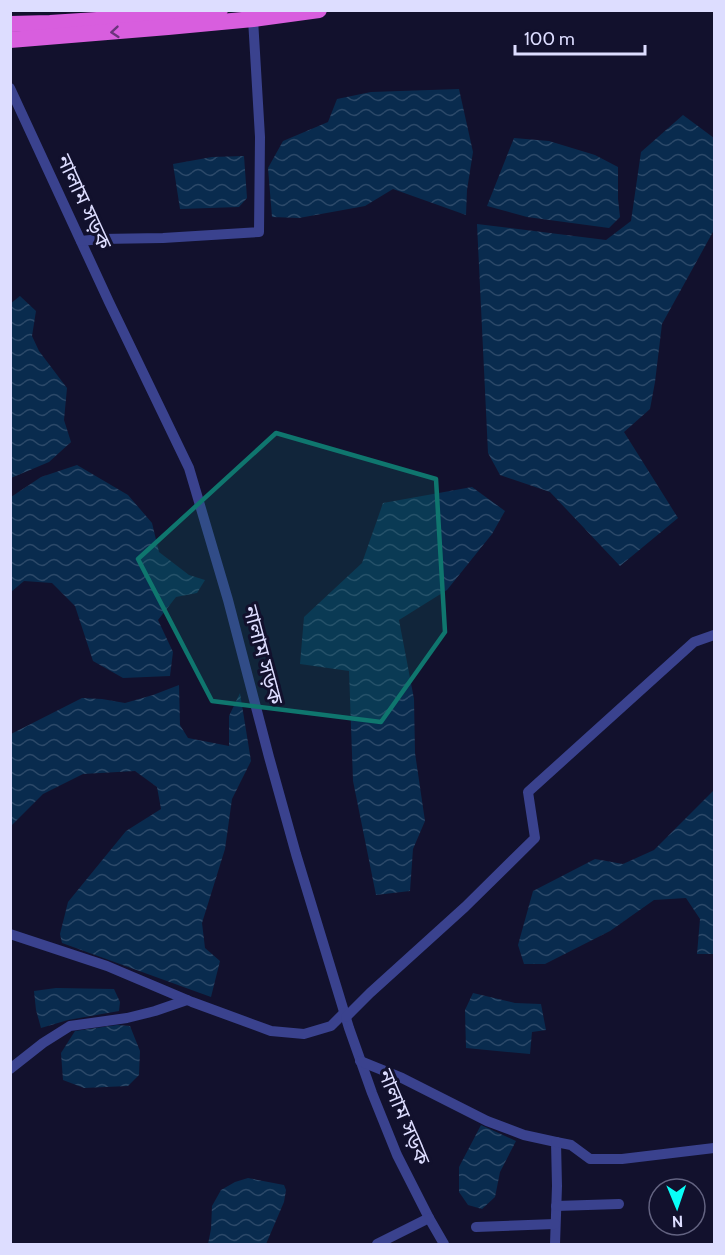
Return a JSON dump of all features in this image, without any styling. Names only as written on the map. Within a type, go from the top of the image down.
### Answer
[{"type":"highway","points":[[10,24],[191,14],[220,10]]},
{"type":"highway","points":[[10,40],[99,34],[319,10]]},
{"type":"street","points":[[81,242],[100,239],[259,232],[260,137],[253,19]]},
{"type":"street","name":"নালাম সড়ক","points":[[10,88],[189,468],[228,600],[296,854],[360,1061],[397,1155],[444,1245]]},
{"type":"street","points":[[10,934],[107,966],[187,1000],[271,1031],[304,1034],[331,1026],[465,907],[536,838],[528,792],[694,642],[714,635]]},
{"type":"street","points":[[10,1069],[43,1043],[70,1026],[127,1018],[187,1000]]},
{"type":"street","points":[[360,1061],[402,1078],[487,1121],[524,1135],[571,1145],[590,1159],[622,1159],[714,1148]]},
{"type":"street","points":[[555,1245],[556,1142]]},
{"type":"street","points":[[556,1206],[619,1204]]},
{"type":"street","points":[[377,1245],[429,1218]]},
{"type":"street","points":[[476,1227],[555,1224]]},
{"type":"highlighted area","points":[[276,433],[436,479],[445,632],[381,722],[212,701],[138,559]]},
{"type":"water","points":[[459,89],[473,152],[466,215],[393,189],[365,206],[299,218],[272,217],[268,168],[283,141],[328,122],[337,99],[371,92]]},
{"type":"water","points":[[683,115],[714,138],[714,230],[662,324],[650,409],[624,432],[678,518],[620,566],[550,492],[500,475],[488,453],[477,224],[606,240],[631,221],[641,152]]},
{"type":"water","points":[[514,138],[549,141],[595,155],[618,167],[620,217],[609,228],[527,217],[487,206]]},
{"type":"water","points":[[244,156],[247,198],[239,207],[180,209],[173,164],[212,157]]},
{"type":"water","points":[[20,296],[36,311],[32,336],[39,351],[67,388],[64,420],[71,442],[49,462],[11,478],[10,304]]},
{"type":"water","points":[[77,465],[128,495],[152,523],[159,552],[189,575],[205,580],[197,593],[176,597],[158,620],[173,652],[170,676],[123,678],[93,661],[75,606],[52,583],[24,581],[11,592],[11,497],[41,477]]},
{"type":"water","points":[[472,487],[505,511],[492,534],[447,590],[399,620],[414,699],[415,753],[425,821],[413,849],[410,891],[376,895],[353,781],[349,671],[300,664],[304,617],[362,563],[383,503]]},
{"type":"water","points":[[179,685],[180,725],[188,738],[229,746],[229,716],[240,693],[251,761],[232,799],[225,849],[202,923],[205,948],[220,961],[211,997],[62,943],[60,934],[68,902],[126,831],[161,809],[157,787],[135,771],[83,774],[43,794],[11,826],[11,734],[82,698],[125,703]]},
{"type":"water","points":[[714,790],[714,954],[697,954],[700,919],[686,898],[654,900],[610,931],[545,964],[524,964],[518,945],[533,891],[595,859],[623,864],[654,850]]},
{"type":"water","points":[[56,988],[114,989],[120,1002],[119,1011],[68,1020],[41,1028],[34,991]]},
{"type":"water","points":[[473,993],[515,1003],[541,1004],[546,1030],[532,1032],[530,1054],[466,1048],[465,1010]]},
{"type":"water","points":[[117,1025],[130,1026],[140,1051],[139,1075],[128,1086],[84,1088],[63,1080],[61,1053],[75,1031]]},
{"type":"water","points":[[481,1125],[516,1141],[500,1172],[495,1197],[482,1209],[468,1205],[459,1192],[459,1167]]},
{"type":"water","points":[[248,1178],[284,1185],[286,1190],[284,1202],[266,1244],[208,1244],[212,1206],[221,1190]]}]
